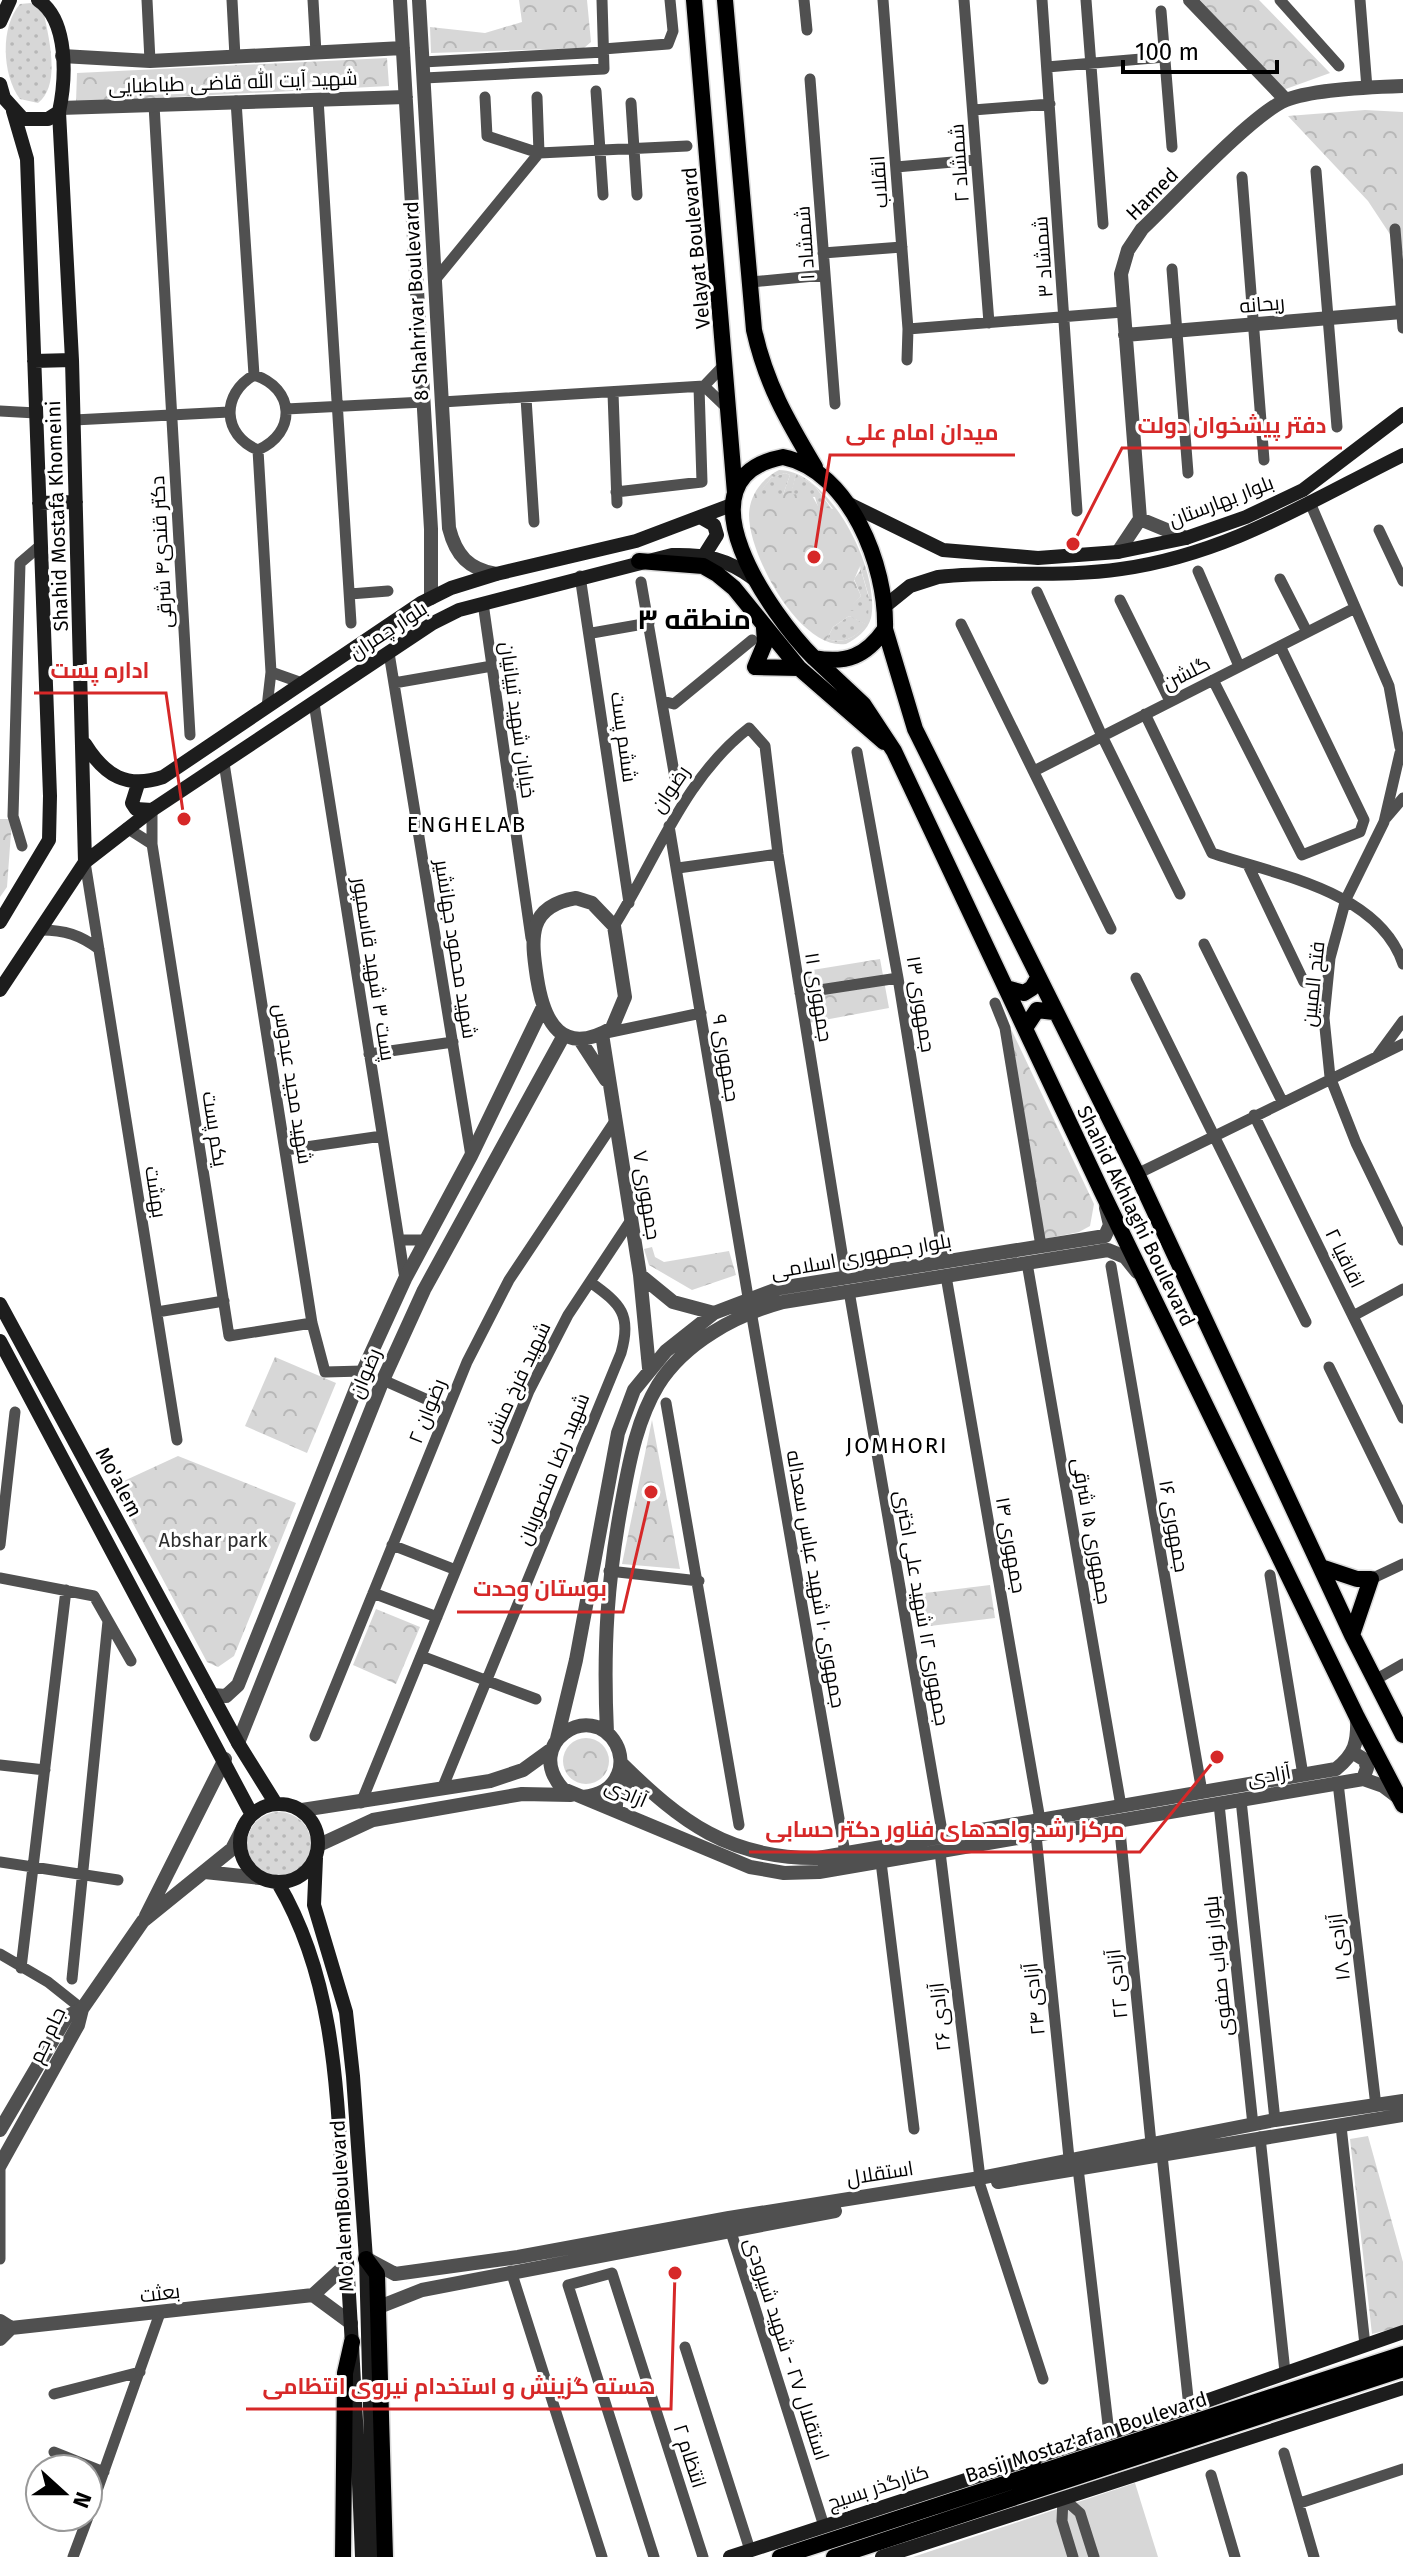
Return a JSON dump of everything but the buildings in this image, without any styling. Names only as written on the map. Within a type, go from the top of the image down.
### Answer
[{"type":"main road","points":[[0,22],[9,0]]},
{"type":"main road","points":[[38,0],[52,5]]},
{"type":"main road","name":"Velayat Boulevard","points":[[694,0],[725,364],[735,529],[754,579]]},
{"type":"main road","points":[[725,0],[754,330],[764,373],[784,415],[818,472]]},
{"type":"main road","name":"Shahid Mostafa Khomeini","points":[[52,5],[58,22],[62,56],[60,110],[74,420],[85,862]]},
{"type":"main road","name":"Shahid Mostafa Khomeini","points":[[0,922],[49,840],[27,159],[13,111],[1,92]]},
{"type":"main road","points":[[13,111],[23,119],[34,120],[48,119],[60,110]]},
{"type":"main road","points":[[34,361],[72,360]]},
{"type":"main road","name":"بلوار بهارستان","points":[[847,503],[943,550],[1038,558],[1118,552],[1186,538],[1246,517],[1303,490],[1403,414]]},
{"type":"main road","name":"بلوار بهارستان","points":[[884,607],[910,586],[938,577],[1120,570],[1191,555],[1252,533],[1403,455]]},
{"type":"main road","points":[[735,498],[748,471],[764,460],[793,459],[818,472]]},
{"type":"main road","name":"Shahid Akhlaghi Boulevard","points":[[818,472],[847,503],[871,555],[884,607],[885,629],[915,729],[1137,1174],[1352,1635],[1403,1735]]},
{"type":"main road","name":"بلوار چمران","points":[[138,784],[163,777],[431,598],[496,574],[636,541],[700,517],[735,498]]},
{"type":"main road","points":[[39,503],[76,502]]},
{"type":"main road","points":[[700,517],[714,525],[717,535],[705,554]]},
{"type":"main road","name":"بلوار چمران","points":[[85,862],[152,810],[433,623],[483,603],[672,555],[705,554],[740,568],[754,579]]},
{"type":"main road","points":[[639,561],[703,566],[717,574],[734,588],[799,668],[894,751]]},
{"type":"main road","name":"Shahid Akhlaghi Boulevard","points":[[754,579],[768,605],[814,658],[863,704],[894,751],[1102,1192],[1401,1802]]},
{"type":"main road","points":[[764,628],[765,643],[755,667],[799,668]]},
{"type":"main road","points":[[814,658],[852,660],[868,651],[885,629]]},
{"type":"main road","points":[[84,741],[96,762],[116,776],[138,784],[132,803],[136,809],[152,810]]},
{"type":"main road","points":[[0,990],[85,862]]},
{"type":"main road","points":[[1006,988],[1024,993],[1032,988],[1038,978]]},
{"type":"main road","points":[[1025,1028],[1037,1010],[1054,1012]]},
{"type":"main road","name":"Mo'alem","points":[[0,1304],[238,1743],[276,1804]]},
{"type":"main road","name":"Mo'alem","points":[[0,1341],[225,1759],[248,1821]]},
{"type":"main road","points":[[1321,1567],[1357,1579],[1371,1579],[1352,1635]]},
{"type":"main road","points":[[276,1804],[302,1810],[311,1820],[317,1851],[301,1877],[278,1883],[260,1878],[250,1870],[240,1849],[248,1821],[276,1804]]},
{"type":"main road","name":"Mo'alem Boulevard","points":[[317,1851],[314,1905],[346,2012],[366,2259],[362,2557]]},
{"type":"main road","name":"Mo'alem Boulevard","points":[[278,1883],[293,1909],[313,1961],[328,2015],[352,2342],[364,2400],[374,2557]]},
{"type":"main road","points":[[293,1909],[298,1901],[314,1905]]},
{"type":"main road","points":[[366,2259],[377,2274],[385,2557]]},
{"type":"main road","name":"کنارگذر بسیج","points":[[730,2557],[824,2526],[1033,2467],[1109,2433],[1403,2332]]},
{"type":"main road","points":[[343,2557],[345,2373],[352,2342]]},
{"type":"main road","name":"Basij Mostaz'afan Boulevard","points":[[834,2557],[858,2553],[1403,2354]]},
{"type":"main road","name":"Basij Mostaz'afan Boulevard","points":[[780,2557],[1033,2467],[1226,2421],[1403,2369]]},
{"type":"main road","points":[[882,2557],[1403,2388]]},
{"type":"street","points":[[0,1],[9,0]]},
{"type":"street","points":[[147,0],[150,61]]},
{"type":"street","points":[[232,0],[235,57]]},
{"type":"street","points":[[313,0],[316,53]]},
{"type":"street","name":"8 Shahrivar Boulevard","points":[[400,0],[400,97],[413,214],[431,598]]},
{"type":"street","name":"8 Shahrivar Boulevard","points":[[419,0],[453,546],[471,566],[496,574]]},
{"type":"street","points":[[423,70],[604,69],[602,0]]},
{"type":"street","points":[[423,70],[668,44],[673,31],[670,0]]},
{"type":"street","points":[[804,0],[807,30]]},
{"type":"street","name":"انقلاب","points":[[883,0],[908,329],[907,360]]},
{"type":"street","name":"شمشاد ۲","points":[[964,0],[989,323]]},
{"type":"street","name":"شمشاد ۳","points":[[1042,0],[1077,511]]},
{"type":"street","points":[[1086,0],[1103,224]]},
{"type":"street","points":[[1190,0],[1286,100]]},
{"type":"street","points":[[1360,0],[1367,88]]},
{"type":"street","points":[[1281,1],[1339,66]]},
{"type":"street","points":[[1161,11],[1172,147]]},
{"type":"street","name":"شهید آیت الله قاضی طباطبایی","points":[[62,56],[150,61],[398,48]]},
{"type":"street","points":[[1047,67],[1165,57]]},
{"type":"street","name":"شمشاد ۱","points":[[810,79],[835,404]]},
{"type":"street","name":"Hamed","points":[[1140,519],[1121,274],[1128,250],[1142,229],[1259,118],[1286,100],[1403,86]]},
{"type":"street","points":[[596,91],[603,195]]},
{"type":"street","name":"شهید آیت الله قاضی طباطبایی","points":[[60,110],[400,97]]},
{"type":"street","points":[[485,97],[487,136],[539,153],[687,146]]},
{"type":"street","points":[[435,280],[539,153],[537,97]]},
{"type":"street","points":[[318,99],[351,623]]},
{"type":"street","points":[[236,101],[254,375]]},
{"type":"street","points":[[631,103],[637,195]]},
{"type":"street","points":[[973,110],[1050,104]]},
{"type":"street","name":"دکتر قندی۴ شرقی","points":[[154,105],[190,735]]},
{"type":"street","points":[[896,167],[976,160]]},
{"type":"street","points":[[1316,171],[1337,427]]},
{"type":"street","points":[[1242,177],[1264,460]]},
{"type":"street","points":[[413,214],[431,213]]},
{"type":"street","points":[[1395,229],[1403,328]]},
{"type":"street","points":[[823,253],[902,247]]},
{"type":"street","points":[[1172,269],[1188,473]]},
{"type":"street","points":[[751,282],[825,275]]},
{"type":"street","points":[[908,329],[1123,312]]},
{"type":"street","name":"ریحانه","points":[[1125,335],[1402,312]]},
{"type":"street","points":[[442,402],[701,386],[725,364]]},
{"type":"street","points":[[254,375],[270,380],[282,393],[286,409],[284,428],[274,443],[258,450],[243,444],[233,430],[229,412],[231,397],[240,383],[254,375]]},
{"type":"street","points":[[701,386],[727,408]]},
{"type":"street","points":[[613,393],[617,497],[702,482],[701,386]]},
{"type":"street","points":[[526,398],[534,522]]},
{"type":"street","points":[[286,409],[424,402]]},
{"type":"street","points":[[0,411],[36,413]]},
{"type":"street","points":[[74,420],[229,412]]},
{"type":"street","points":[[258,450],[271,672],[267,707]]},
{"type":"street","points":[[427,463],[446,462]]},
{"type":"street","points":[[1311,505],[1389,686],[1403,705]]},
{"type":"street","points":[[1118,552],[1140,519],[1186,538]]},
{"type":"street","points":[[1379,530],[1403,581]]},
{"type":"street","points":[[22,846],[13,816],[20,563],[41,545]]},
{"type":"street","points":[[1198,571],[1239,666]]},
{"type":"street","name":"ششم پست","points":[[580,576],[592,633],[629,903]]},
{"type":"street","points":[[1280,579],[1307,632]]},
{"type":"street","points":[[641,582],[675,778]]},
{"type":"street","points":[[350,594],[388,591]]},
{"type":"street","points":[[1037,592],[1102,736],[1180,894]]},
{"type":"street","points":[[1120,600],[1170,701]]},
{"type":"street","name":"خیابان شهید تبیانیان","points":[[483,603],[531,939]]},
{"type":"street","name":"گلشن","points":[[1034,771],[1355,608]]},
{"type":"street","points":[[592,633],[649,623]]},
{"type":"street","points":[[961,624],[1111,929]]},
{"type":"street","points":[[662,701],[674,704],[752,640]]},
{"type":"street","points":[[1213,680],[1302,855],[1360,832],[1364,820],[1280,646]]},
{"type":"street","name":"شهید محمود جهانشیر","points":[[389,653],[471,1156]]},
{"type":"street","points":[[394,683],[492,666]]},
{"type":"street","points":[[271,672],[302,683]]},
{"type":"street","points":[[1384,822],[1401,750],[1389,686]]},
{"type":"street","name":"پست ۳ شهید قاسمپور","points":[[314,703],[405,1279]]},
{"type":"street","points":[[1145,714],[1212,853],[1346,899],[1384,931],[1403,964]]},
{"type":"street","name":"رضوان","points":[[614,926],[669,825],[698,780],[733,740],[749,728]]},
{"type":"street","name":"جمهوری ۱۱","points":[[749,728],[765,746],[778,854],[848,1284]]},
{"type":"street","name":"جمهوری ۱۳","points":[[857,752],[898,978],[945,1269]]},
{"type":"street","name":"شهید مجید عبدوس","points":[[224,763],[312,1323],[325,1372],[363,1371]]},
{"type":"street","points":[[1384,822],[1403,798]]},
{"type":"street","name":"یکم پست","points":[[152,810],[152,844],[229,1336],[312,1323]]},
{"type":"street","name":"فتح المبین","points":[[1384,822],[1346,899],[1330,958],[1324,1018],[1330,1077],[1356,1143],[1403,1238]]},
{"type":"street","name":"جمهوری ۹","points":[[669,825],[750,1304]]},
{"type":"street","points":[[127,828],[152,844]]},
{"type":"street","points":[[678,868],[778,854]]},
{"type":"street","name":"بهشت","points":[[85,862],[177,1440]]},
{"type":"street","points":[[1248,865],[1304,982]]},
{"type":"street","points":[[602,1034],[612,1028],[625,997],[614,926],[592,903],[576,898],[560,901],[546,910],[531,939],[542,1009],[550,1024],[564,1035],[580,1040],[701,1013]]},
{"type":"street","points":[[41,930],[62,930],[82,937],[99,949]]},
{"type":"street","points":[[1204,944],[1282,1101]]},
{"type":"street","points":[[800,993],[898,978]]},
{"type":"street","points":[[1136,978],[1306,1322]]},
{"type":"street","points":[[995,1003],[1005,1028],[1041,1246]]},
{"type":"street","name":"رضوان","points":[[212,1695],[226,1696],[238,1685],[363,1371],[405,1279],[471,1156],[542,1009]]},
{"type":"street","points":[[1378,1055],[1403,1021]]},
{"type":"street","name":"جمهوری ۷","points":[[602,1034],[640,1275],[649,1368]]},
{"type":"street","name":"رضوان","points":[[238,1743],[383,1380],[424,1290],[564,1035]]},
{"type":"street","points":[[580,1040],[609,1083]]},
{"type":"street","points":[[369,1054],[453,1042]]},
{"type":"street","points":[[1137,1174],[1330,1077],[1403,1044]]},
{"type":"street","name":"اقاقیا ۲","points":[[1254,1115],[1403,1418]]},
{"type":"street","name":"رضوان ۲","points":[[315,1736],[467,1362],[509,1280],[615,1121]]},
{"type":"street","points":[[285,1150],[382,1136]]},
{"type":"street","points":[[1102,1192],[1110,1225],[1107,1243],[1125,1257],[1145,1281]]},
{"type":"street","name":"شهید فرخ منش","points":[[361,1803],[529,1391],[568,1315],[631,1220]]},
{"type":"street","points":[[399,1240],[426,1240]]},
{"type":"street","name":"بلوار جمهوری اسلامی","points":[[945,1269],[1041,1246],[1107,1243]]},
{"type":"street","name":"بلوار جمهوری اسلامی","points":[[555,1744],[576,1660],[618,1433],[634,1390],[649,1368],[714,1313],[848,1284],[945,1269],[1027,1263],[1107,1243]]},
{"type":"street","name":"جمهوری ۱۵ شرقی","points":[[1027,1263],[1120,1814]]},
{"type":"street","name":"جمهوری ۱۶","points":[[1111,1266],[1202,1792]]},
{"type":"street","name":"جمهوری ۱۴","points":[[945,1269],[1040,1820]]},
{"type":"street","points":[[640,1275],[673,1302],[714,1313]]},
{"type":"street","name":"شهید رضا منصوریان","points":[[442,1789],[627,1332],[622,1308],[590,1282]]},
{"type":"street","name":"جمهوری ۱۲ شهید علی اختری","points":[[848,1284],[942,1844]]},
{"type":"street","points":[[1353,1316],[1403,1289]]},
{"type":"street","points":[[157,1312],[224,1301]]},
{"type":"street","name":"بلوار جمهوری اسلامی","points":[[607,1733],[604,1668],[609,1571],[636,1437],[658,1386],[677,1362],[750,1304]]},
{"type":"street","name":"جمهوری ۱۰ شهید عباس سعداله","points":[[750,1304],[845,1853]]},
{"type":"street","points":[[1329,1367],[1403,1518]]},
{"type":"street","points":[[383,1380],[448,1409]]},
{"type":"street","points":[[666,1403],[739,1825]]},
{"type":"street","points":[[0,1545],[15,1412]]},
{"type":"street","points":[[599,1533],[616,1535]]},
{"type":"street","points":[[392,1545],[456,1570]]},
{"type":"street","points":[[1371,1579],[1403,1564]]},
{"type":"street","points":[[609,1571],[699,1581]]},
{"type":"street","points":[[1270,1575],[1303,1775]]},
{"type":"street","points":[[0,1578],[94,1596],[131,1661]]},
{"type":"street","points":[[21,1968],[66,1590]]},
{"type":"street","points":[[373,1593],[437,1617]]},
{"type":"street","points":[[72,1979],[108,1621]]},
{"type":"street","points":[[421,1656],[536,1699]]},
{"type":"street","points":[[1375,1680],[1403,1664]]},
{"type":"street","points":[[1357,1717],[1358,1743],[1352,1752],[1365,1760],[1367,1768],[1363,1779],[1383,1786],[1401,1802]]},
{"type":"street","points":[[302,1810],[490,1781],[523,1770],[576,1727],[587,1726],[607,1733],[619,1752],[621,1763],[618,1774],[605,1791],[578,1796],[522,1794],[373,1820],[317,1851]]},
{"type":"street","points":[[555,1744],[551,1771],[555,1781],[578,1796]]},
{"type":"street","name":"آزادی","points":[[1120,1814],[1202,1792],[1336,1769],[1352,1752]]},
{"type":"street","points":[[2,1959],[21,1968],[82,2009],[143,1921],[225,1759]]},
{"type":"street","name":"آزادی","points":[[621,1763],[668,1809],[704,1833],[754,1853],[786,1858],[1036,1835],[1075,1821]]},
{"type":"street","points":[[0,1765],[45,1770]]},
{"type":"street","points":[[616,1811],[615,1801],[625,1782],[632,1779],[639,1781]]},
{"type":"street","name":"آزادی","points":[[578,1796],[750,1867],[784,1873],[819,1872],[881,1862],[1040,1820],[1075,1821],[1219,1804],[1363,1779]]},
{"type":"street","name":"آزادی ۱۸","points":[[1338,1783],[1376,2106]]},
{"type":"street","name":"بلوار نواب صفوی","points":[[1241,1800],[1274,2113]]},
{"type":"street","name":"بلوار نواب صفوی","points":[[1219,1804],[1251,2106],[1285,2372]]},
{"type":"street","points":[[1221,1823],[1229,1813],[1243,1818]]},
{"type":"street","name":"آزادی ۲۲","points":[[1120,1814],[1151,2143]]},
{"type":"street","points":[[143,1921],[232,1849],[248,1821]]},
{"type":"street","name":"آزادی ۲۴","points":[[1036,1835],[1073,2163],[1109,2433]]},
{"type":"street","name":"آزادی ۲۶","points":[[942,1844],[980,2182],[1043,2379]]},
{"type":"street","points":[[0,1862],[118,1880]]},
{"type":"street","points":[[881,1862],[914,2129]]},
{"type":"street","points":[[205,1872],[260,1878]]},
{"type":"street","name":"جام جم","points":[[0,2130],[67,2016],[82,2009]]},
{"type":"street","name":"جام جم","points":[[0,2165],[78,2025],[82,2009]]},
{"type":"street","name":"استقلال","points":[[1256,2131],[1274,2113],[1376,2106],[1403,2101]]},
{"type":"street","points":[[1251,2106],[1265,2113],[1274,2113]]},
{"type":"street","name":"استقلال","points":[[1073,2163],[1162,2155],[1214,2139],[1256,2131],[1341,2126],[1403,2115]]},
{"type":"street","points":[[1341,2126],[1365,2345]]},
{"type":"street","name":"استقلال","points":[[395,2274],[980,2182],[1151,2143],[1214,2139]]},
{"type":"street","points":[[1162,2155],[1189,2407]]},
{"type":"street","points":[[0,2165],[0,2259]]},
{"type":"street","name":"استقلال","points":[[379,2307],[395,2298],[511,2271],[846,2204]]},
{"type":"street","name":"استقلال ۲۷ - شهید شیرودی","points":[[730,2229],[824,2526]]},
{"type":"street","points":[[366,2259],[395,2274],[391,2292],[395,2298]]},
{"type":"street","points":[[347,2264],[313,2295],[351,2323]]},
{"type":"street","points":[[511,2271],[602,2557]]},
{"type":"street","name":"انتظام ۲","points":[[654,2557],[568,2285],[612,2273],[703,2557]]},
{"type":"street","name":"بعثت","points":[[6,2325],[160,2313],[313,2295]]},
{"type":"street","points":[[104,2472],[160,2313]]},
{"type":"street","points":[[0,2339],[6,2325]]},
{"type":"street","points":[[685,2347],[750,2550]]},
{"type":"street","points":[[54,2394],[140,2372]]},
{"type":"street","points":[[1284,2453],[1314,2557]]},
{"type":"street","points":[[1300,2503],[1403,2469]]},
{"type":"street","points":[[1211,2475],[1235,2557]]},
{"type":"street","points":[[1063,2498],[1062,2521],[1073,2557]]},
{"type":"street","points":[[1063,2498],[1080,2513],[1094,2557]]},
{"type":"street","points":[[73,2557],[82,2533]]},
{"type":"green space","points":[[519,0],[587,0],[591,42],[584,48],[431,53],[430,27],[485,33],[522,22]]},
{"type":"green space","points":[[1200,0],[1259,0],[1330,73],[1283,90]]},
{"type":"green space","points":[[31,3],[44,14],[52,61],[49,85],[38,103],[20,99],[10,77],[6,51],[6,38],[14,14],[20,4]]},
{"type":"green space","points":[[387,58],[389,86],[76,102],[77,73]]},
{"type":"green space","points":[[1365,110],[1403,112],[1403,254],[1368,201],[1288,116]]},
{"type":"green space","points":[[779,470],[796,474],[791,495],[810,492],[818,506],[833,509],[814,485],[833,505],[860,551],[872,598],[871,618],[861,634],[846,644],[829,642],[811,632],[795,616],[780,597],[757,552],[751,531],[750,507],[758,488]],"holes":[[[785,473],[790,475],[783,495],[758,495],[771,478]],[[860,566],[869,597],[868,618],[858,611],[847,611],[861,596],[854,580]],[[849,616],[865,624],[853,636],[838,641],[827,639],[833,627]]]},
{"type":"green space","points":[[785,473],[790,475],[783,495],[757,495],[771,478]]},
{"type":"green space","points":[[796,474],[814,485],[834,512],[818,507],[815,497],[790,496]]},
{"type":"green space","points":[[859,563],[869,598],[869,619],[845,611],[861,596],[854,579],[860,571]]},
{"type":"green space","points":[[849,616],[866,624],[849,639],[827,639],[833,627]]},
{"type":"green space","points":[[0,819],[12,819],[7,887],[0,897]]},
{"type":"green space","points":[[880,959],[889,1008],[808,1023],[800,972]]},
{"type":"green space","points":[[1011,1029],[1094,1204],[1090,1226],[1079,1232],[1040,1240]]},
{"type":"green space","points":[[652,1247],[655,1257],[664,1262],[729,1251],[736,1275],[692,1290],[649,1265],[644,1249]]},
{"type":"green space","points":[[275,1357],[336,1383],[307,1453],[245,1426]]},
{"type":"green space","points":[[652,1420],[680,1569],[622,1564]]},
{"type":"green space","name":"Abshar park","points":[[178,1456],[296,1503],[234,1656],[218,1667],[207,1662],[113,1486]]},
{"type":"green space","points":[[990,1585],[995,1618],[922,1627],[917,1594]]},
{"type":"green space","points":[[376,1609],[420,1627],[396,1684],[353,1665]]},
{"type":"green space","points":[[586,1738],[602,1745],[609,1761],[602,1777],[586,1784],[570,1777],[563,1761],[570,1745]]},
{"type":"green space","points":[[279,1812],[291,1814],[302,1821],[309,1832],[309,1856],[302,1867],[291,1874],[279,1876],[267,1874],[256,1867],[249,1856],[247,1844],[249,1832],[256,1821],[267,1814]]},
{"type":"green space","points":[[1368,2136],[1403,2262],[1403,2326],[1372,2334],[1350,2139]]},
{"type":"green space","points":[[1135,2483],[1158,2557],[913,2557]]},
{"type":"place","name":"دفتر پیشخوان دولت","points":[[1073,544]]},
{"type":"place","name":"میدان امام علی","points":[[814,557]]},
{"type":"place","name":"اداره پست","points":[[184,819]]},
{"type":"place","name":"بوستان وحدت","points":[[651,1492]]},
{"type":"place","name":"مرکز رشد واحدهای فناور دکتر حسابی","points":[[1217,1757]]},
{"type":"place","name":"هسته گزینش و استخدام نیروی انتظامی","points":[[675,2273]]},
{"type":"district","name":"منطقه ۳","points":[[694,619]]},
{"type":"district","name":"ENGHELAB","points":[[467,824]]},
{"type":"district","name":"JOMHORI","points":[[897,1445]]}]
